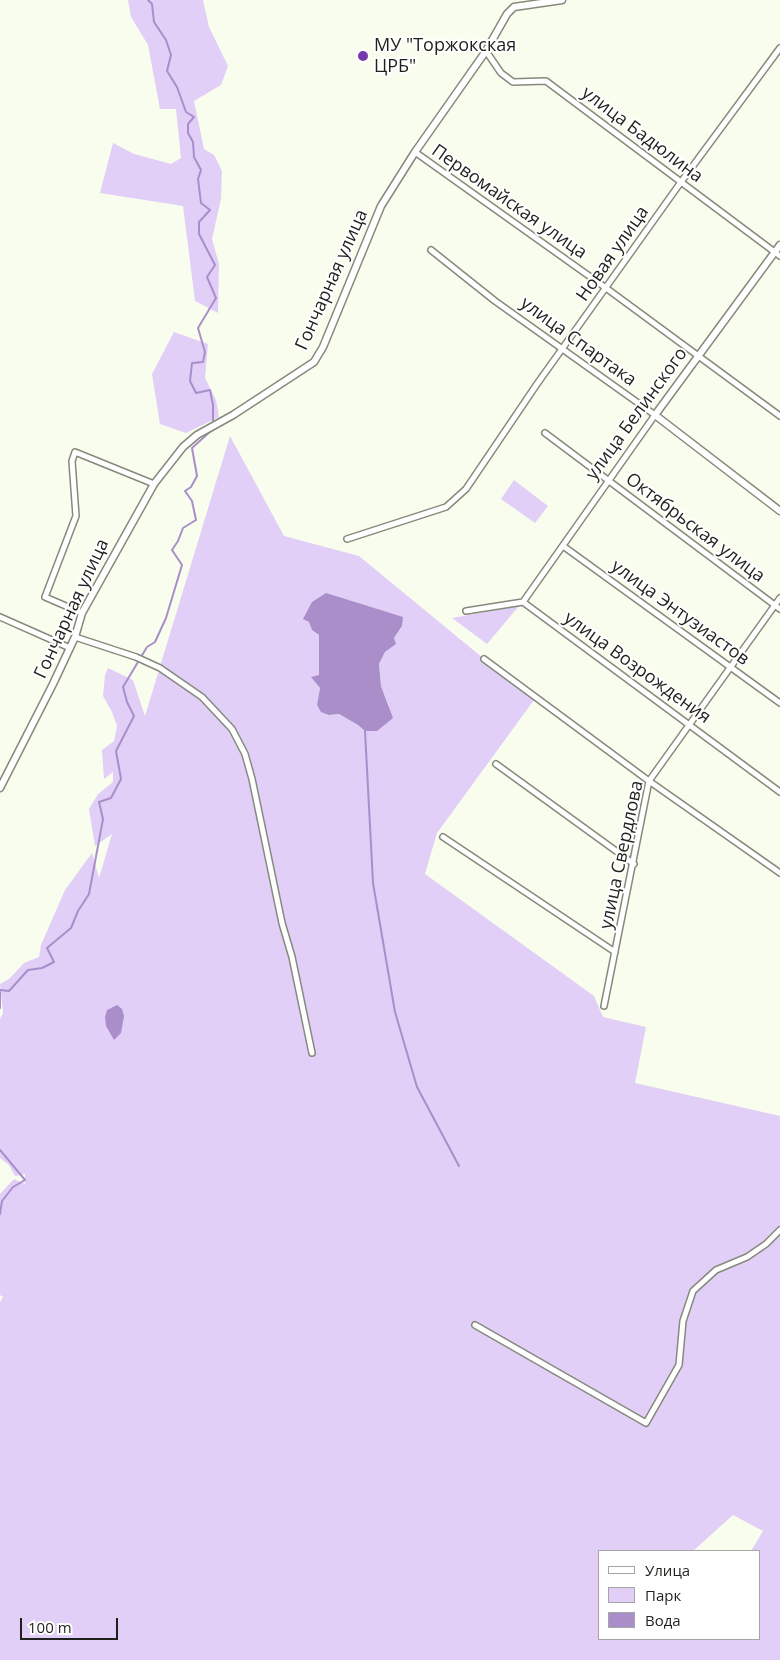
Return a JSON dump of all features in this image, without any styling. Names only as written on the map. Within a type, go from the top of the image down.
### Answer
[{"type":"street","points":[[544,1],[562,0]]},
{"type":"street","name":"Гончарная улица","points":[[0,788],[70,648],[82,613],[154,484],[183,447],[208,428],[316,360],[381,206],[415,152],[486,51],[503,19],[514,7],[544,1]]},
{"type":"street","name":"Новая улица","points":[[347,539],[446,507],[459,497],[681,182],[780,48]]},
{"type":"street","name":"улица Бадюлина","points":[[486,51],[501,73],[513,82],[546,81],[778,254]]},
{"type":"street","name":"Первомайская улица","points":[[415,152],[698,354],[780,416]]},
{"type":"street","name":"улица Белинского","points":[[523,602],[698,354],[778,254],[780,245]]},
{"type":"street","name":"улица Спартака","points":[[431,250],[562,350],[655,416],[780,511]]},
{"type":"street","name":"Октябрьская улица","points":[[544,433],[780,609]]},
{"type":"street","points":[[82,613],[45,597],[76,516],[72,461],[75,452],[154,484]]},
{"type":"street","name":"улица Энтузиастов","points":[[563,546],[780,703]]},
{"type":"street","name":"улица Свердлова","points":[[604,1006],[634,864],[649,781],[780,598]]},
{"type":"street","points":[[466,611],[523,602]]},
{"type":"street","name":"улица Возрождения","points":[[523,602],[780,792]]},
{"type":"street","points":[[0,617],[70,648]]},
{"type":"street","points":[[75,637],[142,659],[160,668],[202,697],[232,729],[245,754],[252,779],[312,1053]]},
{"type":"street","points":[[484,659],[649,781],[780,873]]},
{"type":"street","points":[[496,764],[634,864]]},
{"type":"street","points":[[443,837],[615,952]]},
{"type":"street","points":[[475,1325],[646,1423],[679,1365],[683,1321],[693,1291],[716,1270],[747,1256],[766,1244],[780,1230]]},
{"type":"green space","points":[[128,0],[203,0],[209,27],[228,66],[221,85],[194,101],[204,149],[214,155],[222,171],[221,199],[212,239],[219,264],[218,313],[195,301],[183,206],[100,193],[113,143],[134,154],[171,164],[181,158],[176,109],[160,109],[148,45],[131,17]]},
{"type":"green space","points":[[174,332],[208,344],[205,378],[216,400],[219,417],[186,433],[160,424],[152,374]]},
{"type":"green space","points":[[230,436],[284,536],[359,556],[534,700],[437,833],[425,874],[594,996],[603,1017],[646,1027],[635,1083],[780,1116],[780,1660],[0,1660],[0,1302],[3,1297],[0,1295],[0,1194],[14,1179],[25,1184],[25,1174],[15,1176],[9,1165],[0,1158],[0,1019],[3,1013],[0,984],[9,979],[24,963],[39,957],[41,945],[65,890],[92,853],[99,878],[112,834],[95,846],[89,809],[98,794],[113,782],[113,772],[104,779],[102,750],[114,741],[117,726],[103,696],[105,675],[108,668],[133,680],[145,716]],"holes":[[[309,622],[402,626],[394,638],[396,644],[385,652],[379,664],[381,686],[389,706],[365,731],[339,714],[329,715],[317,705],[320,688],[312,677],[319,675],[319,635],[312,630]]]},
{"type":"green space","points":[[514,480],[548,506],[535,523],[501,499]]},
{"type":"green space","points":[[519,606],[487,644],[452,618]]},
{"type":"water","points":[[326,593],[403,617],[402,626],[394,638],[396,644],[385,652],[379,664],[381,686],[393,718],[377,731],[365,731],[339,714],[329,715],[321,712],[317,705],[320,688],[311,677],[319,675],[319,635],[312,630],[309,622],[303,619],[312,602]]},
{"type":"water","points":[[117,1005],[122,1009],[124,1016],[121,1033],[114,1040],[106,1026],[105,1017],[107,1010]]},
{"type":"waterway","points":[[148,0],[152,4],[154,22],[166,40],[171,55],[167,71],[177,87],[186,112],[194,117],[188,124],[188,133],[193,142],[194,157],[201,170],[198,179],[201,203],[210,210],[199,222],[199,234],[215,265],[207,277],[216,298],[198,328],[205,352],[203,362],[192,363],[190,381],[196,393],[210,390],[213,405],[213,425]]},
{"type":"waterway","points":[[0,990],[9,991],[28,970],[42,968],[54,962],[47,948],[71,928],[78,911],[89,894],[103,819],[99,802],[111,798],[121,779],[116,751],[134,716],[127,702],[123,687],[147,647],[155,642],[166,618],[182,565],[172,550],[183,528],[196,520],[192,501],[185,491],[191,487],[197,476],[192,448],[213,429]]},
{"type":"waterway","points":[[365,731],[373,883],[395,1012],[417,1087],[459,1166]]},
{"type":"waterway","points":[[0,992],[0,1008]]},
{"type":"waterway","points":[[0,1150],[25,1180],[13,1187],[2,1201],[0,1214]]},
{"type":"place","name":"МУ \"Торжокская ЦРБ\"","points":[[363,56]]}]
